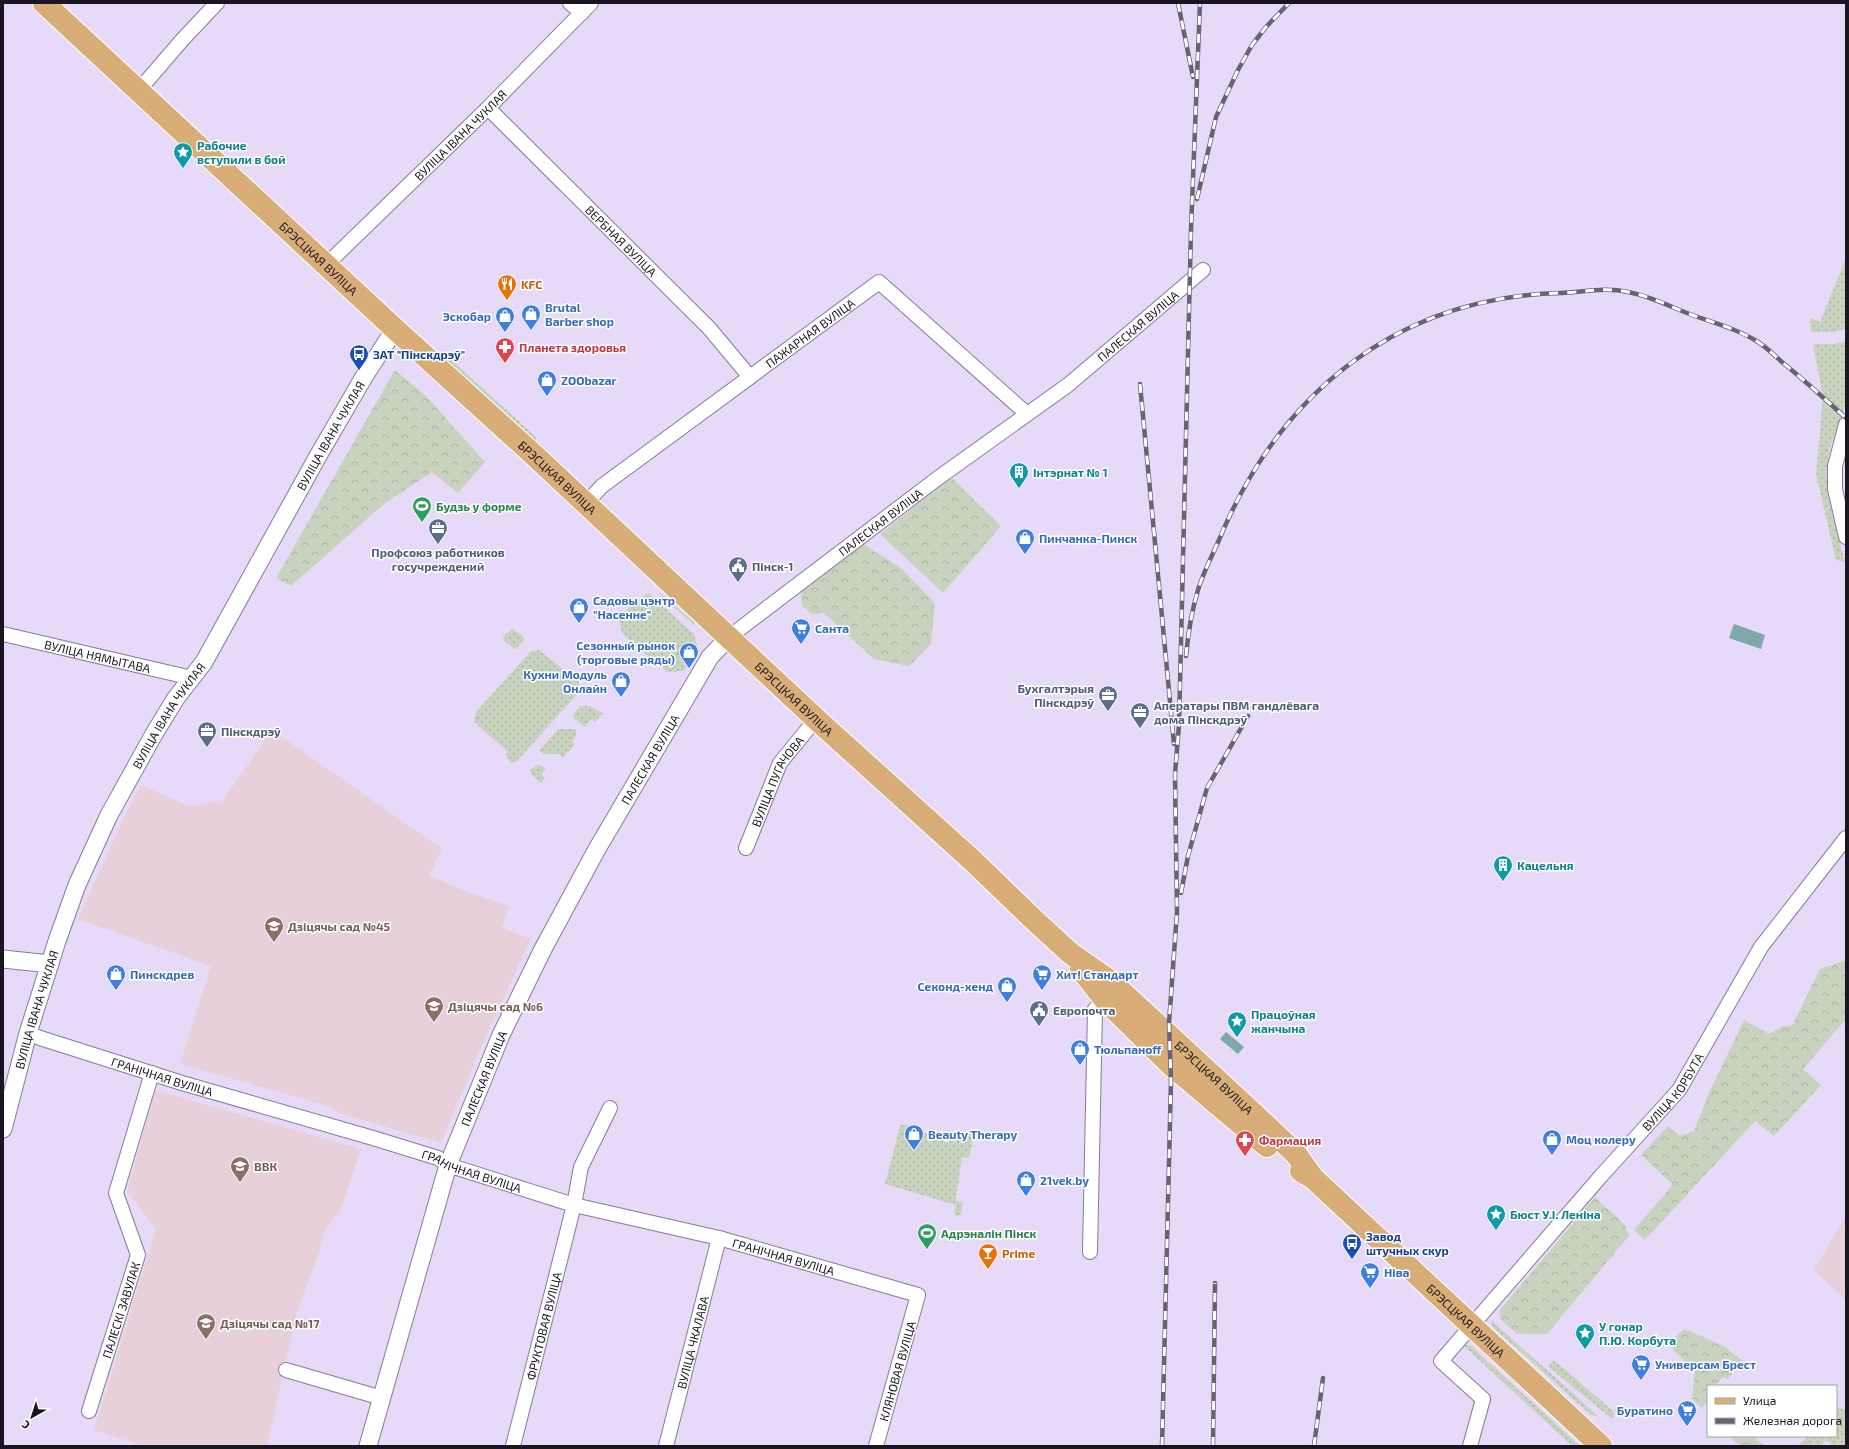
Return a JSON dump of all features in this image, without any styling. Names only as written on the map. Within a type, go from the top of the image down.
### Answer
[{"type":"main road","name":"БРЭСЦКАЯ ВУЛІЦА","points":[[44,3],[729,637],[816,720],[973,861],[1070,953],[1110,981],[1254,1114],[1296,1154],[1313,1178],[1601,1446]]},
{"type":"main road","name":"БРЭСЦКАЯ ВУЛІЦА","points":[[1070,953],[1090,983],[1105,1000],[1170,1064],[1285,1162],[1313,1178]]},
{"type":"street","points":[[139,90],[183,39],[217,3]]},
{"type":"street","points":[[570,3],[582,13]]},
{"type":"street","name":"ВУЛІЦА ІВАНА ЧУКЛАЯ","points":[[326,265],[488,108],[591,3]]},
{"type":"street","name":"ВЕРБНАЯ ВУЛІЦА","points":[[488,108],[709,328],[750,377]]},
{"type":"street","name":"ПАЛЕСКАЯ ВУЛІЦА","points":[[368,1446],[448,1165],[501,1035],[543,949],[597,850],[710,657],[729,637],[938,478],[1068,385],[1203,270]]},
{"type":"street","name":"ПАЖАРНАЯ ВУЛІЦА","points":[[585,504],[602,486],[878,282],[1027,414]]},
{"type":"street","name":"ВУЛІЦА ІВАНА ЧУКЛАЯ","points":[[3,1129],[28,1033],[50,964],[77,885],[109,816],[154,734],[176,698],[204,662],[365,374],[395,329]]},
{"type":"street","points":[[1846,424],[1835,466],[1835,489],[1846,537]]},
{"type":"street","name":"ВУЛІЦА НЯМЫТАВА","points":[[3,634],[192,678]]},
{"type":"street","name":"ВУЛІЦА ПУГАЧОВА","points":[[746,848],[780,763],[816,720]]},
{"type":"street","name":"ВУЛІЦА КОРБУТА","points":[[1470,1446],[1483,1399],[1442,1361],[1602,1176],[1679,1090],[1761,947],[1846,838]]},
{"type":"street","points":[[3,959],[50,964]]},
{"type":"street","points":[[1090,1252],[1095,1009],[1105,1000]]},
{"type":"street","name":"ГРАНІЧНАЯ ВУЛІЦА","points":[[28,1033],[152,1073],[438,1158],[448,1165],[574,1205],[719,1238],[918,1295]]},
{"type":"street","name":"ПАЛЕСКІ ЗАВУЛАК","points":[[89,1411],[138,1255],[116,1193],[152,1073]]},
{"type":"street","points":[[574,1205],[581,1167],[610,1108]]},
{"type":"street","name":"ФРУКТОВАЯ ВУЛІЦА","points":[[513,1446],[574,1205]]},
{"type":"street","name":"ВУЛІЦА ЧКАЛАВА","points":[[666,1446],[719,1238]]},
{"type":"street","name":"КЛЯНОВАЯ ВУЛІЦА","points":[[876,1446],[918,1295]]},
{"type":"street","points":[[286,1370],[382,1398]]},
{"type":"shaded area","points":[[1734,624],[1765,635],[1761,649],[1729,638]]},
{"type":"shaded area","name":"Дзіцячы сад №45","points":[[272,730],[442,849],[429,875],[466,892],[509,906],[502,928],[531,939],[483,1043],[441,1143],[342,1114],[325,1105],[180,1064],[211,966],[78,919],[123,819],[141,785],[189,806],[223,800]]},
{"type":"shaded area","points":[[1226,1032],[1244,1047],[1238,1054],[1220,1039]]},
{"type":"shaded area","points":[[155,1090],[361,1149],[341,1209],[324,1232],[317,1258],[296,1315],[267,1446],[144,1446],[94,1430],[156,1229],[127,1192]]},
{"type":"shaded area","points":[[1846,1215],[1846,1300],[1814,1270]]},
{"type":"green space","points":[[1846,258],[1846,329],[1832,332],[1811,332],[1810,318],[1820,322]]},
{"type":"green space","points":[[1846,341],[1846,403],[1830,447],[1826,473],[1833,517],[1845,562],[1836,560],[1816,474],[1823,397],[1813,344],[1834,344]]},
{"type":"green space","points":[[445,354],[536,437],[536,441],[532,440],[444,358]]},
{"type":"green space","points":[[395,370],[426,396],[485,462],[458,493],[432,472],[384,504],[291,586],[276,578]]},
{"type":"green space","points":[[953,479],[1001,526],[943,593],[880,534],[948,480]]},
{"type":"green space","points":[[863,544],[901,568],[935,603],[931,644],[909,666],[874,659],[824,613],[812,614],[802,606],[801,594],[805,586]]},
{"type":"green space","points":[[659,592],[695,623],[694,625],[659,594]]},
{"type":"green space","points":[[648,593],[694,634],[698,651],[684,671],[667,672],[622,633],[619,620],[631,605]]},
{"type":"green space","points":[[512,629],[523,636],[524,640],[516,649],[504,640],[503,637]]},
{"type":"green space","points":[[539,650],[579,682],[579,692],[517,761],[511,763],[506,756],[507,751],[474,722],[476,712],[531,651]]},
{"type":"green space","points":[[580,706],[589,706],[603,713],[595,722],[591,719],[585,727],[575,719],[573,715]]},
{"type":"green space","points":[[558,729],[576,729],[576,736],[572,741],[575,744],[563,758],[559,754],[544,754],[539,751]]},
{"type":"green space","points":[[538,764],[546,769],[541,774],[545,778],[541,783],[531,774],[530,770]]},
{"type":"green space","points":[[1846,960],[1846,1019],[1803,1069],[1821,1085],[1774,1136],[1755,1121],[1645,1240],[1634,1230],[1672,1184],[1641,1155],[1668,1126],[1680,1136],[1694,1131],[1709,1093],[1744,1020],[1769,1034],[1783,1026],[1792,1026],[1820,969]]},
{"type":"green space","points":[[904,1124],[948,1143],[960,1130],[974,1134],[969,1158],[962,1157],[956,1198],[957,1201],[963,1203],[961,1215],[956,1216],[954,1213],[956,1205],[885,1184],[900,1126]]},
{"type":"green space","points":[[1595,1197],[1625,1225],[1629,1236],[1547,1334],[1517,1334],[1500,1319],[1500,1310]]},
{"type":"green space","points":[[1491,1320],[1598,1416],[1591,1415],[1495,1329],[1491,1324]]},
{"type":"green space","points":[[1594,1326],[1585,1337],[1592,1343],[1588,1347],[1573,1335],[1579,1327]]},
{"type":"green space","points":[[1685,1329],[1725,1347],[1743,1361],[1727,1380],[1723,1377],[1716,1385],[1707,1385],[1707,1402],[1702,1408],[1692,1399],[1695,1370],[1675,1352],[1673,1348],[1678,1334]]},
{"type":"green space","points":[[1464,1346],[1471,1346],[1580,1446],[1572,1446]]},
{"type":"green space","points":[[1554,1360],[1613,1411],[1614,1416],[1612,1419],[1550,1368],[1549,1365]]},
{"type":"green space","points":[[1837,1407],[1846,1410],[1846,1446],[1833,1446],[1826,1440],[1821,1446],[1798,1446],[1807,1437],[1837,1437]]},
{"type":"green space","points":[[1729,1437],[1754,1437],[1765,1446],[1740,1446]]},
{"type":"railway","points":[[1178,3],[1193,77]]},
{"type":"railway","points":[[1162,1446],[1171,1081],[1169,1023],[1177,912],[1175,774],[1179,725],[1191,229],[1200,3]]},
{"type":"railway","points":[[1197,199],[1216,117],[1238,70],[1252,45],[1266,27],[1289,3]]},
{"type":"railway","points":[[1186,656],[1194,606],[1205,571],[1245,487],[1275,440],[1311,398],[1352,362],[1397,334],[1447,312],[1502,299],[1561,293],[1611,290],[1636,294],[1651,298],[1750,337],[1767,349],[1846,418]]},
{"type":"railway","points":[[1140,384],[1174,744]]},
{"type":"railway","points":[[1181,893],[1188,856],[1207,788],[1248,716]]},
{"type":"railway","points":[[1213,1446],[1215,1283]]},
{"type":"railway","points":[[1314,1446],[1323,1378]]},
{"type":"place","name":"Рабочие вступили в бой","points":[[183,169]]},
{"type":"place","name":"KFC","points":[[507,301]]},
{"type":"place","name":"Brutal Barber shop","points":[[531,331]]},
{"type":"place","name":"Эскобар","points":[[505,333]]},
{"type":"place","name":"Планета здоровья","points":[[505,364]]},
{"type":"place","name":"ЗАТ \"Пінскдрэў\"","points":[[359,371]]},
{"type":"place","name":"ZOObazar","points":[[547,397]]},
{"type":"place","name":"Інтэрнат № 1","points":[[1019,489]]},
{"type":"place","name":"Будзь у форме","points":[[422,523]]},
{"type":"place","name":"Профсоюз работников госучреждений","points":[[438,545]]},
{"type":"place","name":"Пинчанка-Пинск","points":[[1025,555]]},
{"type":"place","name":"Пінск-1","points":[[738,583]]},
{"type":"place","name":"Садовы цэнтр \"Насенне\"","points":[[579,624]]},
{"type":"place","name":"Санта","points":[[801,645]]},
{"type":"place","name":"Сезонный рынок (торговые ряды)","points":[[689,669]]},
{"type":"place","name":"Кухни Модуль Онлайн","points":[[621,698]]},
{"type":"place","name":"Бухгалтэрыя Пінскдрэў","points":[[1108,712]]},
{"type":"place","name":"Аператары ПВМ гандлёвага дома Пінскдрэў","points":[[1140,729]]},
{"type":"place","name":"Пінскдрэў","points":[[207,748]]},
{"type":"place","name":"Кацельня","points":[[1503,882]]},
{"type":"place","name":"Дзіцячы сад №45","points":[[274,943]]},
{"type":"place","name":"Пинскдрев","points":[[116,991]]},
{"type":"place","name":"Хит! Стандарт","points":[[1042,991]]},
{"type":"place","name":"Секонд-хенд","points":[[1007,1003]]},
{"type":"place","name":"Дзіцячы сад №6","points":[[434,1023]]},
{"type":"place","name":"Европочта","points":[[1039,1027]]},
{"type":"place","name":"Працоўная жанчына","points":[[1237,1038]]},
{"type":"place","name":"Тюльпанoff","points":[[1080,1066]]},
{"type":"place","name":"Beauty Therapy","points":[[914,1151]]},
{"type":"place","name":"Моц колеру","points":[[1552,1156]]},
{"type":"place","name":"Фармация","points":[[1245,1157]]},
{"type":"place","name":"ВВК","points":[[240,1183]]},
{"type":"place","name":"21vek.by","points":[[1026,1197]]},
{"type":"place","name":"Бюст У.І. Леніна","points":[[1496,1231]]},
{"type":"place","name":"Адрэналін Пінск","points":[[927,1250]]},
{"type":"place","name":"Завод штучных скур","points":[[1352,1260]]},
{"type":"place","name":"Prime","points":[[988,1270]]},
{"type":"place","name":"Ніва","points":[[1370,1289]]},
{"type":"place","name":"Дзіцячы сад №17","points":[[206,1340]]},
{"type":"place","name":"У гонар П.Ю. Корбута","points":[[1585,1350]]},
{"type":"place","name":"Универсам Брест","points":[[1641,1381]]},
{"type":"place","name":"Буратино","points":[[1687,1427]]}]
